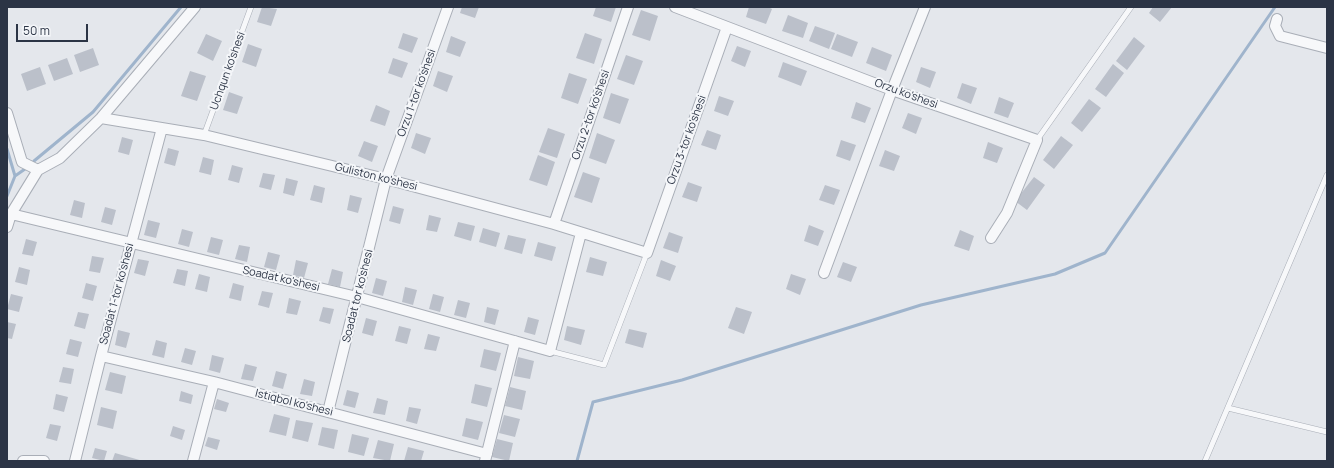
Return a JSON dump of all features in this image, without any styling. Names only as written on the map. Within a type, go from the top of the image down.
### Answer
[{"type":"street","points":[[7,227],[11,214],[38,170],[60,158],[101,118],[195,7]]},
{"type":"street","name":"Orzu 1-tor ko'shesi","points":[[386,179],[448,7]]},
{"type":"street","name":"Orzu 2-tor ko'shesi","points":[[554,224],[628,7]]},
{"type":"street","name":"Orzu ko'shesi","points":[[675,7],[892,90],[1037,140]]},
{"type":"street","points":[[824,273],[892,90],[925,7]]},
{"type":"street","points":[[1277,19],[1275,26],[1280,36],[1327,48]]},
{"type":"street","name":"Orzu 3-tor ko'shesi","points":[[647,253],[727,27]]},
{"type":"street","points":[[7,113],[22,162],[38,170]]},
{"type":"street","name":"Guliston ko'shesi","points":[[101,118],[204,135],[386,179],[554,224],[647,253]]},
{"type":"street","name":"Soadat 1-tor ko'shesi","points":[[75,461],[101,356],[162,128]]},
{"type":"street","points":[[991,238],[1007,213],[1037,140]]},
{"type":"street","name":"Soadat tor ko'shesi","points":[[328,412],[386,179]]},
{"type":"street","name":"Soadat ko'shesi","points":[[11,214],[357,298],[515,340],[550,351]]},
{"type":"street","points":[[550,351],[581,233]]},
{"type":"street","points":[[486,457],[515,340]]},
{"type":"street","name":"Istiqbol ko'shesi","points":[[101,356],[214,382],[328,412],[486,457]]},
{"type":"street","points":[[193,461],[214,382]]},
{"type":"street","points":[[23,461],[44,461]]},
{"type":"lane","name":"Uchqun ko'shesi","points":[[204,135],[251,7]]},
{"type":"lane","points":[[1037,140],[1131,7]]},
{"type":"lane","points":[[1205,461],[1327,175]]},
{"type":"lane","points":[[550,351],[604,365],[647,253]]},
{"type":"lane","points":[[1228,408],[1327,432]]},
{"type":"building","points":[[262,7],[277,9],[271,26],[257,22]]},
{"type":"building","points":[[462,7],[479,7],[475,18],[460,13]]},
{"type":"building","points":[[596,7],[616,7],[611,22],[593,16]]},
{"type":"building","points":[[749,7],[768,7],[772,9],[766,24],[746,17]]},
{"type":"building","points":[[1153,7],[1172,7],[1160,22],[1149,13]]},
{"type":"building","points":[[641,10],[658,16],[650,41],[632,35]]},
{"type":"building","points":[[788,15],[808,23],[803,38],[782,31]]},
{"type":"building","points":[[815,26],[835,33],[829,49],[809,41]]},
{"type":"building","points":[[403,33],[418,38],[412,53],[398,48]]},
{"type":"building","points":[[585,33],[602,39],[594,64],[576,58]]},
{"type":"building","points":[[206,34],[222,41],[213,61],[197,53]]},
{"type":"building","points":[[837,34],[858,42],[852,57],[831,49]]},
{"type":"building","points":[[451,36],[466,42],[460,57],[446,52]]},
{"type":"building","points":[[1134,37],[1145,46],[1127,70],[1116,61]]},
{"type":"building","points":[[248,44],[262,49],[256,67],[242,62]]},
{"type":"building","points":[[737,46],[751,51],[745,67],[731,61]]},
{"type":"building","points":[[872,47],[892,55],[886,71],[866,63]]},
{"type":"building","points":[[93,48],[99,65],[80,72],[74,55]]},
{"type":"building","points":[[626,55],[643,61],[634,85],[617,79]]},
{"type":"building","points":[[67,58],[73,74],[54,81],[48,65]]},
{"type":"building","points":[[393,58],[408,63],[402,78],[388,73]]},
{"type":"building","points":[[783,62],[807,71],[801,86],[778,77]]},
{"type":"building","points":[[1113,64],[1124,73],[1106,97],[1095,89]]},
{"type":"building","points":[[40,67],[46,84],[27,91],[21,74]]},
{"type":"building","points":[[921,67],[936,72],[930,88],[916,82]]},
{"type":"building","points":[[190,71],[206,76],[197,101],[181,96]]},
{"type":"building","points":[[438,71],[453,76],[447,92],[433,86]]},
{"type":"building","points":[[569,73],[587,79],[578,104],[561,98]]},
{"type":"building","points":[[962,83],[977,88],[971,104],[957,98]]},
{"type":"building","points":[[229,92],[243,97],[237,114],[223,110]]},
{"type":"building","points":[[611,93],[629,99],[620,124],[603,118]]},
{"type":"building","points":[[719,96],[734,101],[728,116],[714,111]]},
{"type":"building","points":[[999,97],[1014,103],[1008,118],[994,113]]},
{"type":"building","points":[[1089,99],[1101,108],[1082,132],[1071,123]]},
{"type":"building","points":[[856,102],[871,108],[865,123],[851,118]]},
{"type":"building","points":[[376,105],[390,111],[385,126],[370,121]]},
{"type":"building","points":[[908,113],[922,118],[916,134],[902,128]]},
{"type":"building","points":[[548,128],[565,134],[557,158],[539,152]]},
{"type":"building","points":[[707,130],[721,135],[716,150],[701,145]]},
{"type":"building","points":[[416,133],[431,138],[425,154],[411,148]]},
{"type":"building","points":[[597,133],[615,140],[606,164],[589,158]]},
{"type":"building","points":[[1061,136],[1073,145],[1054,169],[1043,160]]},
{"type":"building","points":[[122,137],[133,140],[129,155],[118,152]]},
{"type":"building","points":[[841,140],[856,145],[850,161],[836,156]]},
{"type":"building","points":[[364,141],[378,146],[372,162],[358,156]]},
{"type":"building","points":[[988,142],[1003,148],[997,163],[983,158]]},
{"type":"building","points":[[168,148],[179,151],[175,166],[164,163]]},
{"type":"building","points":[[885,150],[900,156],[894,171],[879,166]]},
{"type":"building","points":[[538,155],[555,162],[547,186],[529,180]]},
{"type":"building","points":[[203,157],[214,160],[211,175],[199,172]]},
{"type":"building","points":[[232,165],[243,168],[239,183],[228,180]]},
{"type":"building","points":[[583,172],[600,178],[592,203],[574,197]]},
{"type":"building","points":[[263,173],[275,175],[271,190],[259,187]]},
{"type":"building","points":[[1034,177],[1045,185],[1027,210],[1015,201]]},
{"type":"building","points":[[286,178],[298,181],[294,196],[283,193]]},
{"type":"building","points":[[688,182],[702,187],[697,202],[682,197]]},
{"type":"building","points":[[314,185],[325,188],[322,203],[310,200]]},
{"type":"building","points":[[825,185],[840,190],[834,205],[819,200]]},
{"type":"building","points":[[350,195],[362,198],[358,213],[347,210]]},
{"type":"building","points":[[74,200],[85,203],[82,218],[70,215]]},
{"type":"building","points":[[393,206],[404,209],[400,224],[389,221]]},
{"type":"building","points":[[105,207],[116,210],[112,225],[101,222]]},
{"type":"building","points":[[429,215],[441,218],[437,232],[426,230]]},
{"type":"building","points":[[148,220],[160,223],[156,238],[144,235]]},
{"type":"building","points":[[458,222],[475,226],[471,241],[454,236]]},
{"type":"building","points":[[809,225],[824,231],[818,246],[804,241]]},
{"type":"building","points":[[483,228],[500,233],[496,247],[479,242]]},
{"type":"building","points":[[182,229],[193,232],[189,247],[178,244]]},
{"type":"building","points":[[960,230],[974,236],[969,251],[954,246]]},
{"type":"building","points":[[669,232],[683,237],[678,253],[663,248]]},
{"type":"building","points":[[508,235],[526,239],[522,254],[504,249]]},
{"type":"building","points":[[211,237],[223,240],[219,255],[207,252]]},
{"type":"building","points":[[26,239],[37,242],[33,256],[22,254]]},
{"type":"building","points":[[538,242],[556,247],[552,261],[534,256]]},
{"type":"building","points":[[239,245],[250,247],[247,262],[235,259]]},
{"type":"building","points":[[268,252],[280,255],[276,270],[264,267]]},
{"type":"building","points":[[92,256],[104,258],[100,273],[89,271]]},
{"type":"building","points":[[590,257],[607,262],[603,276],[586,272]]},
{"type":"building","points":[[138,259],[149,261],[145,276],[134,273]]},
{"type":"building","points":[[296,260],[308,263],[304,278],[293,275]]},
{"type":"building","points":[[661,260],[676,266],[670,281],[656,276]]},
{"type":"building","points":[[843,262],[857,267],[851,282],[837,277]]},
{"type":"building","points":[[19,267],[30,270],[27,285],[15,282]]},
{"type":"building","points":[[177,269],[188,271],[185,286],[173,283]]},
{"type":"building","points":[[332,269],[343,272],[340,287],[328,284]]},
{"type":"building","points":[[199,274],[210,277],[207,292],[195,289]]},
{"type":"building","points":[[791,274],[806,279],[800,295],[786,289]]},
{"type":"building","points":[[376,278],[387,281],[383,296],[372,293]]},
{"type":"building","points":[[86,283],[97,286],[93,301],[82,298]]},
{"type":"building","points":[[233,283],[244,286],[241,301],[229,298]]},
{"type":"building","points":[[405,287],[417,290],[413,305],[402,302]]},
{"type":"building","points":[[262,291],[273,293],[269,308],[258,305]]},
{"type":"building","points":[[11,294],[23,297],[19,312],[7,309]]},
{"type":"building","points":[[433,294],[444,297],[440,312],[429,309]]},
{"type":"building","points":[[289,298],[301,301],[297,315],[286,313]]},
{"type":"building","points":[[458,300],[470,303],[466,318],[454,315]]},
{"type":"building","points":[[323,307],[334,309],[330,324],[319,321]]},
{"type":"building","points":[[487,307],[499,310],[495,325],[484,322]]},
{"type":"building","points":[[736,307],[752,312],[744,334],[728,328]]},
{"type":"building","points":[[78,312],[89,314],[85,329],[74,326]]},
{"type":"building","points":[[528,317],[539,320],[535,335],[524,332]]},
{"type":"building","points":[[366,318],[377,321],[373,336],[362,333]]},
{"type":"building","points":[[7,322],[16,324],[12,339],[7,338]]},
{"type":"building","points":[[399,326],[411,329],[407,344],[395,341]]},
{"type":"building","points":[[567,326],[585,330],[581,345],[564,340]]},
{"type":"building","points":[[629,329],[647,333],[643,348],[625,343]]},
{"type":"building","points":[[118,330],[130,333],[126,348],[115,345]]},
{"type":"building","points":[[428,334],[440,337],[436,351],[424,349]]},
{"type":"building","points":[[70,339],[82,342],[78,357],[66,354]]},
{"type":"building","points":[[156,340],[167,343],[164,358],[152,355]]},
{"type":"building","points":[[185,348],[196,351],[192,365],[181,362]]},
{"type":"building","points":[[484,349],[501,353],[496,371],[480,367]]},
{"type":"building","points":[[212,355],[224,358],[220,373],[209,370]]},
{"type":"building","points":[[518,357],[534,361],[530,379],[514,376]]},
{"type":"building","points":[[245,364],[257,367],[253,381],[241,379]]},
{"type":"building","points":[[63,367],[74,369],[71,384],[59,382]]},
{"type":"building","points":[[276,371],[287,374],[283,389],[272,386]]},
{"type":"building","points":[[110,372],[126,376],[122,394],[105,390]]},
{"type":"building","points":[[304,379],[315,382],[312,396],[300,394]]},
{"type":"building","points":[[475,384],[492,388],[487,407],[471,403]]},
{"type":"building","points":[[510,387],[526,391],[522,410],[505,406]]},
{"type":"building","points":[[347,390],[359,393],[355,408],[343,405]]},
{"type":"building","points":[[181,391],[193,395],[191,404],[179,401]]},
{"type":"building","points":[[56,394],[68,397],[64,412],[53,409]]},
{"type":"building","points":[[377,398],[388,401],[385,415],[373,413]]},
{"type":"building","points":[[217,399],[229,403],[226,412],[214,409]]},
{"type":"building","points":[[101,407],[117,411],[113,429],[97,425]]},
{"type":"building","points":[[409,407],[421,409],[417,424],[406,421]]},
{"type":"building","points":[[274,414],[290,418],[286,436],[269,432]]},
{"type":"building","points":[[504,415],[520,419],[515,437],[499,433]]},
{"type":"building","points":[[466,418],[483,422],[478,440],[462,436]]},
{"type":"building","points":[[296,420],[313,423],[308,442],[292,438]]},
{"type":"building","points":[[50,424],[61,426],[57,441],[46,438]]},
{"type":"building","points":[[173,426],[185,430],[182,440],[170,436]]},
{"type":"building","points":[[322,427],[338,430],[334,449],[318,445]]},
{"type":"building","points":[[352,434],[369,438],[364,456],[348,452]]},
{"type":"building","points":[[208,437],[220,440],[217,450],[205,446]]},
{"type":"building","points":[[497,439],[513,443],[509,461],[492,457]]},
{"type":"building","points":[[378,440],[394,444],[390,461],[373,458]]},
{"type":"building","points":[[408,447],[424,451],[421,461],[404,461]]},
{"type":"building","points":[[95,448],[107,451],[104,461],[92,458]]},
{"type":"building","points":[[115,453],[143,461],[112,461]]},
{"type":"waterway","points":[[34,161],[93,112],[181,7]]},
{"type":"waterway","points":[[577,461],[593,402],[682,380],[921,305],[1055,274],[1105,253],[1275,7]]},
{"type":"waterway","points":[[7,149],[15,176]]},
{"type":"waterway","points":[[7,196],[15,176],[25,169]]}]
